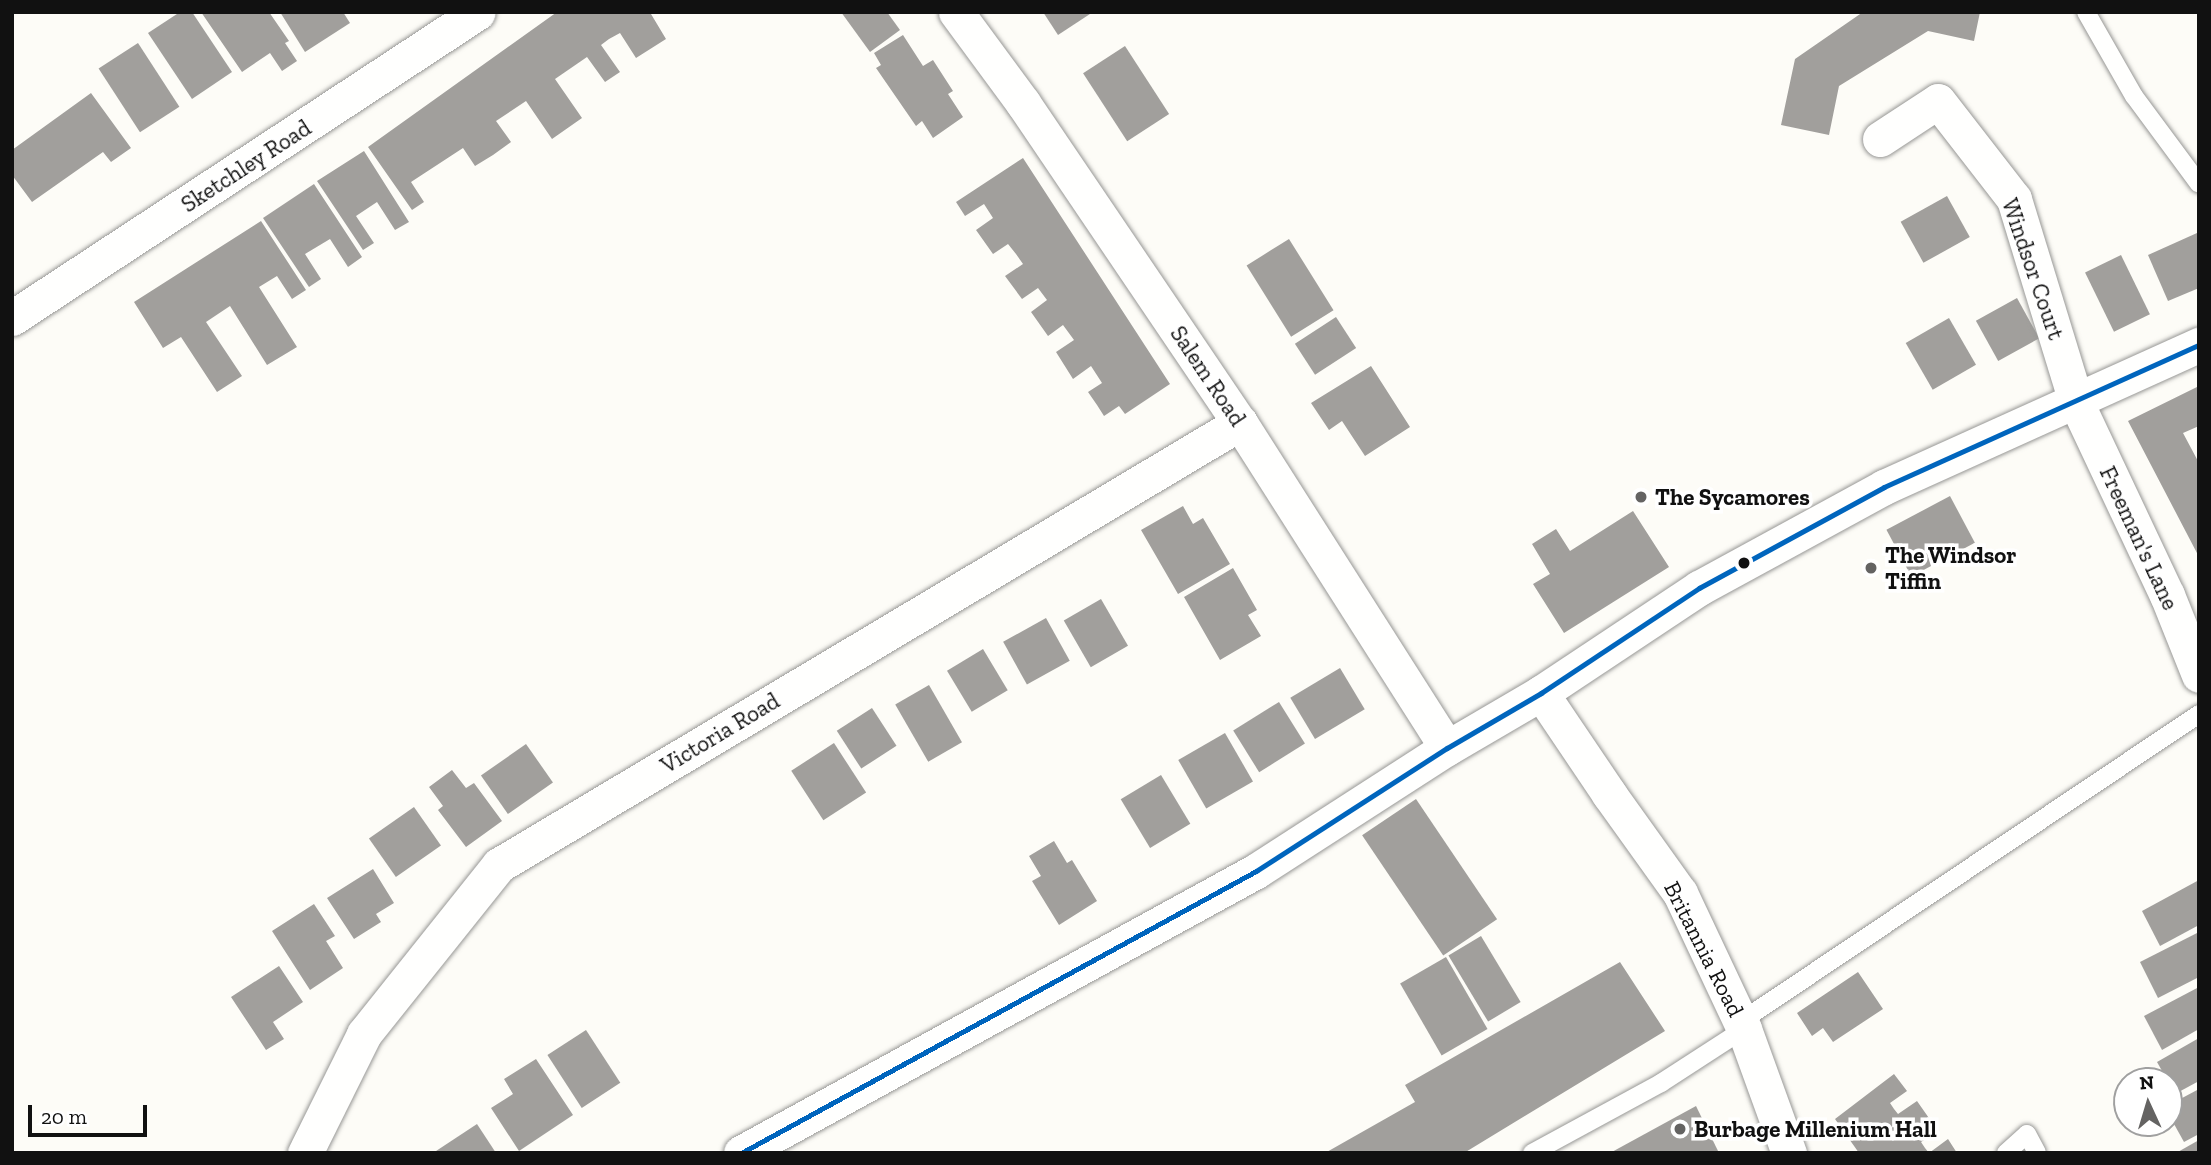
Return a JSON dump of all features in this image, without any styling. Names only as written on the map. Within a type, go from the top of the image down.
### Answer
[{"type":"street","name":"Sketchley Road","points":[[12,318],[478,12]]},
{"type":"street","name":"Salem Road","points":[[956,12],[1031,114],[1240,423],[1447,748]]},
{"type":"street","name":"Windsor Court","points":[[1880,139],[1938,101],[2014,198],[2076,402]]},
{"type":"street","points":[[741,1153],[1256,871],[1447,748],[1541,693],[1699,588],[1884,487],[2199,345]]},
{"type":"street","name":"Freeman's Lane","points":[[2076,402],[2167,595],[2199,675]]},
{"type":"street","name":"Victoria Road","points":[[304,1153],[364,1034],[499,865],[1240,423]]},
{"type":"street","name":"Britannia Road","points":[[1541,693],[1680,893],[1742,1026],[1789,1153]]},
{"type":"lane","points":[[2086,12],[2134,96],[2199,184]]},
{"type":"lane","points":[[1532,1153],[1661,1083],[2199,715]]},
{"type":"lane","points":[[2006,1153],[2027,1134],[2037,1153]]},
{"type":"building","points":[[180,12],[192,12],[232,72],[192,99],[148,33]]},
{"type":"building","points":[[201,12],[269,12],[289,41],[285,43],[297,61],[282,71],[270,53],[242,72]]},
{"type":"building","points":[[280,12],[343,12],[350,23],[305,52]]},
{"type":"building","points":[[557,12],[653,12],[651,14],[666,39],[636,58],[620,33],[609,39],[601,45],[620,72],[605,82],[587,57],[555,79],[582,118],[552,139],[526,101],[496,121],[511,142],[493,155],[475,166],[463,148],[411,182],[424,202],[412,210],[368,147]]},
{"type":"building","points":[[841,12],[887,12],[900,30],[870,52]]},
{"type":"building","points":[[1043,12],[1093,12],[1058,35]]},
{"type":"building","points":[[1863,12],[1980,12],[1974,41],[1928,31],[1839,86],[1829,135],[1781,125],[1795,59]]},
{"type":"building","points":[[903,35],[923,66],[933,60],[953,91],[948,94],[963,117],[933,138],[922,121],[916,126],[876,68],[881,65],[874,53]]},
{"type":"building","points":[[138,43],[179,107],[140,132],[99,69]]},
{"type":"building","points":[[1125,46],[1169,114],[1127,141],[1083,73]]},
{"type":"building","points":[[91,93],[131,148],[111,162],[103,152],[32,202],[12,175],[12,150]]},
{"type":"building","points":[[364,151],[409,222],[395,230],[377,202],[356,216],[374,243],[363,250],[317,181]]},
{"type":"building","points":[[1023,158],[1170,384],[1125,414],[1119,406],[1104,416],[1088,392],[1102,383],[1091,366],[1073,379],[1056,352],[1074,340],[1063,325],[1048,336],[1031,312],[1047,300],[1038,288],[1022,299],[1005,276],[1023,264],[1008,244],[993,254],[976,230],[993,218],[984,204],[965,216],[956,202]]},
{"type":"building","points":[[314,184],[362,257],[348,267],[330,239],[305,254],[321,279],[309,287],[263,218]]},
{"type":"building","points":[[1947,196],[1970,237],[1923,263],[1901,222]]},
{"type":"building","points":[[261,221],[306,290],[292,299],[277,276],[259,287],[297,347],[267,365],[230,306],[206,322],[242,376],[217,392],[181,337],[163,348],[134,302]]},
{"type":"building","points":[[2197,233],[2199,288],[2168,301],[2148,255]]},
{"type":"building","points":[[1289,239],[1334,310],[1291,337],[1247,265]]},
{"type":"building","points":[[2121,255],[2150,314],[2114,332],[2085,273]]},
{"type":"building","points":[[2017,298],[2039,338],[1998,361],[1976,321]]},
{"type":"building","points":[[1336,317],[1356,348],[1315,375],[1295,344]]},
{"type":"building","points":[[1949,318],[1976,365],[1933,390],[1906,343]]},
{"type":"building","points":[[1371,366],[1410,427],[1365,456],[1342,421],[1329,430],[1311,403]]},
{"type":"building","points":[[2199,386],[2199,426],[2183,433],[2199,463],[2198,555],[2128,421]]},
{"type":"building","points":[[1950,496],[1975,543],[1911,577],[1886,530]]},
{"type":"building","points":[[1183,506],[1193,524],[1203,518],[1230,564],[1178,594],[1141,530]]},
{"type":"building","points":[[1633,511],[1669,567],[1564,633],[1533,584],[1550,574],[1532,544],[1556,529],[1570,551]]},
{"type":"building","points":[[1233,568],[1257,610],[1248,615],[1261,636],[1220,660],[1184,597]]},
{"type":"building","points":[[1101,599],[1128,646],[1091,667],[1064,620]]},
{"type":"building","points":[[1046,618],[1070,661],[1027,685],[1003,642]]},
{"type":"building","points":[[983,649],[1008,690],[972,712],[947,671]]},
{"type":"building","points":[[1340,668],[1365,709],[1315,739],[1290,698]]},
{"type":"building","points":[[929,685],[962,742],[928,762],[895,704]]},
{"type":"building","points":[[1279,702],[1305,744],[1259,772],[1233,731]]},
{"type":"building","points":[[872,708],[897,746],[861,769],[837,731]]},
{"type":"building","points":[[1225,733],[1253,781],[1206,808],[1178,760]]},
{"type":"building","points":[[834,743],[866,792],[823,820],[791,771]]},
{"type":"building","points":[[526,744],[553,783],[508,814],[481,776]]},
{"type":"building","points":[[452,770],[466,788],[474,783],[502,821],[466,847],[438,810],[443,806],[429,787]]},
{"type":"building","points":[[1161,775],[1190,824],[1150,848],[1121,799]]},
{"type":"building","points":[[1416,799],[1497,919],[1443,956],[1362,835]]},
{"type":"building","points":[[414,807],[441,846],[396,877],[369,839]]},
{"type":"building","points":[[1054,841],[1067,863],[1072,860],[1097,901],[1059,925],[1032,881],[1041,876],[1029,856]]},
{"type":"building","points":[[373,869],[394,903],[376,914],[381,922],[354,939],[327,898]]},
{"type":"building","points":[[2199,880],[2199,925],[2160,946],[2142,911]]},
{"type":"building","points":[[314,904],[335,936],[326,941],[343,968],[310,990],[272,931]]},
{"type":"building","points":[[2199,932],[2199,977],[2158,998],[2140,962]]},
{"type":"building","points":[[1481,936],[1521,1002],[1488,1022],[1448,956]]},
{"type":"building","points":[[1446,957],[1488,1029],[1442,1055],[1400,984]]},
{"type":"building","points":[[1620,962],[1665,1031],[1464,1153],[1325,1153],[1415,1102],[1405,1085]]},
{"type":"building","points":[[279,966],[303,1002],[273,1022],[284,1039],[266,1050],[231,997]]},
{"type":"building","points":[[1858,972],[1883,1009],[1833,1042],[1823,1028],[1812,1036],[1797,1013]]},
{"type":"building","points":[[2199,987],[2199,1029],[2162,1050],[2144,1016]]},
{"type":"building","points":[[586,1030],[620,1083],[582,1108],[547,1055]]},
{"type":"building","points":[[2199,1038],[2199,1081],[2183,1090],[2183,1067],[2160,1067],[2157,1062]]},
{"type":"building","points":[[536,1059],[573,1115],[519,1151],[491,1108],[513,1094],[504,1079]]},
{"type":"building","points":[[1894,1074],[1907,1091],[1890,1103],[1894,1109],[1898,1114],[1917,1101],[1938,1131],[1921,1142],[1929,1153],[1859,1153],[1835,1119]]},
{"type":"building","points":[[2199,1089],[2199,1134],[2184,1142],[2181,1137],[2183,1098]]},
{"type":"building","name":"Burbage Millenium Hall","points":[[1696,1106],[1719,1153],[1610,1153]]},
{"type":"building","points":[[477,1124],[496,1153],[433,1153]]},
{"type":"building","points":[[1948,1139],[1957,1153],[1929,1153]]},
{"type":"building","points":[[2199,1140],[2199,1153],[2176,1153]]},
{"type":"transit line","points":[[741,1153],[1256,871],[1447,748],[1541,693],[1699,588],[1884,487],[2199,345]]},
{"type":"place","name":"The Sycamores","points":[[1641,497]]},
{"type":"place","name":"The Windsor Tiffin","points":[[1871,568]]},
{"type":"place","name":"Burbage Millenium Hall","points":[[1680,1129]]}]
